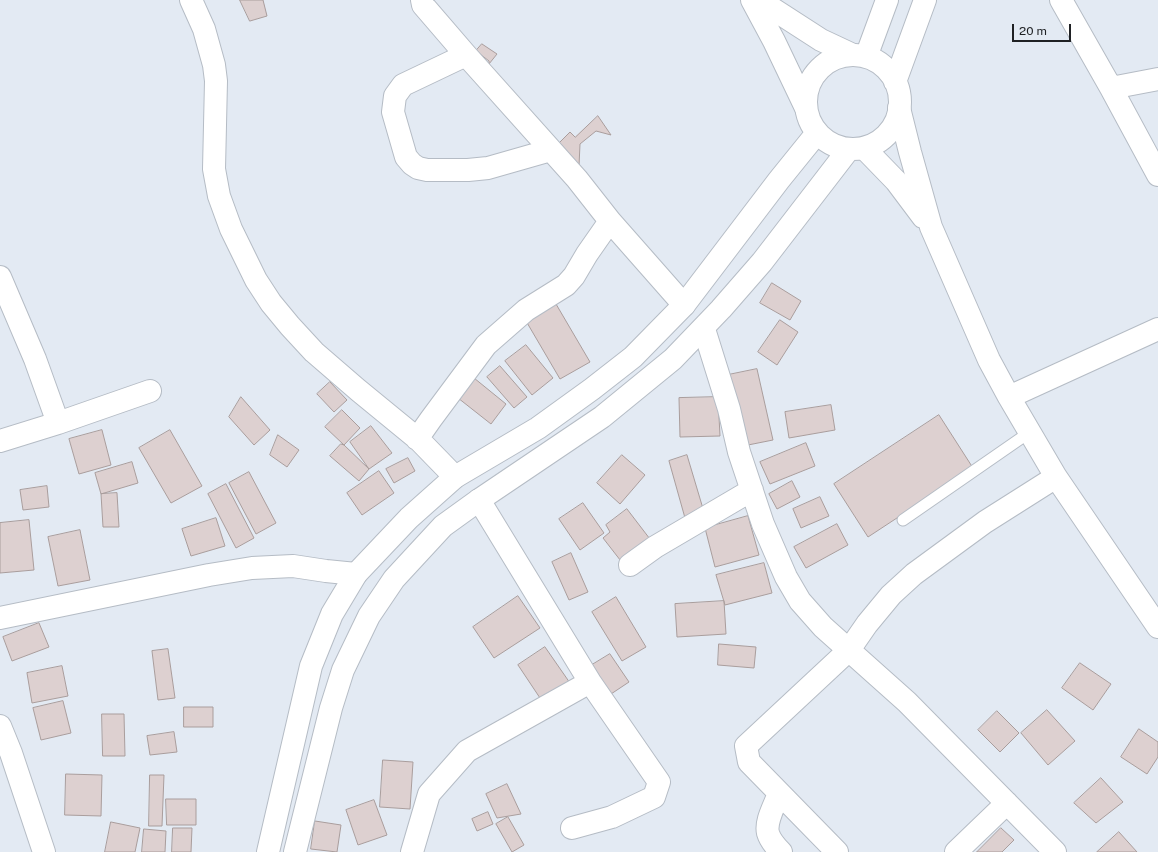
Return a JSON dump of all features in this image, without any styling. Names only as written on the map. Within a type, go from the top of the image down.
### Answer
[{"type":"street","points":[[191,0],[204,29],[214,65],[216,81],[214,169],[219,196],[231,229],[256,280],[271,303],[304,342],[358,390],[417,439],[455,477]]},
{"type":"street","points":[[422,0],[424,5],[466,55],[577,179],[610,221],[684,305]]},
{"type":"street","points":[[752,0],[774,41],[806,108],[810,121],[817,133],[826,141],[837,147],[856,149],[878,142],[890,132],[900,108]]},
{"type":"street","points":[[759,0],[822,40],[878,63],[888,71],[896,82],[910,152],[931,227],[989,360],[1008,397],[1056,477],[1158,627]]},
{"type":"street","points":[[860,56],[887,0]]},
{"type":"street","points":[[896,82],[925,0]]},
{"type":"street","points":[[1061,0],[1112,88],[1158,175]]},
{"type":"street","points":[[466,55],[403,85],[395,96],[394,112],[406,157],[412,164],[418,168],[427,170],[468,170],[488,168],[551,150]]},
{"type":"street","points":[[806,108],[806,94],[810,81],[819,70],[829,62],[841,56],[860,56]]},
{"type":"street","points":[[1112,88],[1158,79]]},
{"type":"street","points":[[268,852],[310,666],[332,614],[356,574],[409,518],[455,477],[538,428],[633,357],[684,305],[779,180],[817,133]]},
{"type":"street","points":[[856,149],[896,181],[931,227]]},
{"type":"street","points":[[295,852],[331,708],[343,670],[369,616],[394,579],[409,561],[444,526],[479,500],[602,417],[673,359],[704,328],[762,262],[856,149]]},
{"type":"street","points":[[417,439],[486,345],[526,310],[566,285],[574,276],[610,221]]},
{"type":"street","points":[[0,277],[35,359],[58,423]]},
{"type":"street","points":[[704,328],[720,379],[739,452],[763,524],[786,577],[811,616],[907,702],[1055,852]]},
{"type":"street","points":[[1008,397],[1158,329]]},
{"type":"street","points":[[0,441],[58,423],[150,391]]},
{"type":"street","points":[[837,852],[749,762],[746,746],[849,650],[867,624],[891,595],[914,574],[985,522],[1056,477]]},
{"type":"street","points":[[630,565],[655,547],[752,490]]},
{"type":"street","points":[[479,500],[590,682],[659,782],[654,797],[612,817],[572,828]]},
{"type":"street","points":[[0,618],[186,579],[252,568],[293,566],[356,574]]},
{"type":"street","points":[[412,852],[429,794],[467,751],[590,682]]},
{"type":"street","points":[[0,726],[11,753],[44,852]]},
{"type":"street","points":[[292,748],[320,755]]},
{"type":"street","points":[[779,793],[768,823],[768,834],[781,852]]},
{"type":"street","points":[[956,852],[1007,803]]},
{"type":"lane","points":[[903,520],[1030,432]]},
{"type":"building","points":[[240,0],[263,0],[267,16],[250,21]]},
{"type":"building","points":[[482,44],[497,54],[489,64],[489,61],[476,51]]},
{"type":"building","points":[[598,116],[611,135],[596,131],[580,144],[579,166],[558,144],[570,132],[575,137]]},
{"type":"building","points":[[772,283],[801,301],[790,320],[760,303]]},
{"type":"building","points":[[556,304],[590,362],[560,379],[526,321]]},
{"type":"building","points":[[780,320],[798,332],[777,365],[758,352]]},
{"type":"building","points":[[526,345],[553,378],[532,395],[505,361]]},
{"type":"building","points":[[500,366],[527,397],[514,408],[487,377]]},
{"type":"building","points":[[757,369],[773,440],[743,446],[728,375]]},
{"type":"building","points":[[474,378],[506,404],[491,424],[458,398]]},
{"type":"building","points":[[330,382],[347,400],[334,412],[317,394]]},
{"type":"building","points":[[241,397],[270,430],[254,445],[229,417]]},
{"type":"building","points":[[718,397],[720,436],[680,437],[679,398]]},
{"type":"building","points":[[831,405],[835,430],[789,438],[785,412]]},
{"type":"building","points":[[342,410],[360,428],[344,445],[325,427]]},
{"type":"building","points":[[939,415],[973,468],[868,537],[834,484]]},
{"type":"building","points":[[371,426],[392,453],[369,469],[350,442]]},
{"type":"building","points":[[102,430],[111,465],[79,474],[69,439]]},
{"type":"building","points":[[170,430],[202,486],[171,503],[139,448]]},
{"type":"building","points":[[278,435],[299,450],[287,467],[270,455]]},
{"type":"building","points":[[806,443],[815,466],[770,484],[760,462]]},
{"type":"building","points":[[341,444],[344,445],[369,469],[359,481],[330,456]]},
{"type":"building","points":[[622,455],[645,475],[620,504],[597,483]]},
{"type":"building","points":[[687,455],[704,512],[685,518],[669,461]]},
{"type":"building","points":[[408,458],[415,471],[394,483],[386,469]]},
{"type":"building","points":[[132,462],[138,483],[101,494],[95,473]]},
{"type":"building","points":[[379,471],[394,493],[362,515],[347,493]]},
{"type":"building","points":[[249,472],[276,523],[256,534],[229,483]]},
{"type":"building","points":[[792,481],[800,497],[777,509],[769,494]]},
{"type":"building","points":[[226,484],[254,538],[236,548],[208,494]]},
{"type":"building","points":[[47,486],[49,507],[23,510],[20,490]]},
{"type":"building","points":[[117,493],[119,527],[103,527],[101,494]]},
{"type":"building","points":[[820,497],[829,516],[801,528],[793,509]]},
{"type":"building","points":[[583,503],[604,533],[580,550],[559,519]]},
{"type":"building","points":[[627,509],[653,543],[624,565],[603,538],[610,532],[606,525]]},
{"type":"building","points":[[748,516],[759,555],[715,567],[705,528]]},
{"type":"building","points":[[216,518],[225,546],[191,556],[182,529]]},
{"type":"building","points":[[29,520],[34,570],[0,573],[0,523]]},
{"type":"building","points":[[837,524],[848,545],[806,568],[794,547]]},
{"type":"building","points":[[80,530],[90,580],[58,586],[48,537]]},
{"type":"building","points":[[571,553],[588,592],[569,600],[552,562]]},
{"type":"building","points":[[764,563],[772,593],[725,605],[716,575]]},
{"type":"building","points":[[518,596],[540,628],[494,658],[473,627]]},
{"type":"building","points":[[616,597],[646,647],[622,661],[592,612]]},
{"type":"building","points":[[724,601],[726,634],[677,637],[675,604]]},
{"type":"building","points":[[39,623],[49,647],[12,661],[3,637]]},
{"type":"building","points":[[719,644],[756,647],[754,668],[718,665]]},
{"type":"building","points":[[545,647],[570,683],[542,701],[518,665]]},
{"type":"building","points":[[168,649],[175,698],[158,700],[152,651]]},
{"type":"building","points":[[610,654],[629,682],[611,694],[592,665]]},
{"type":"building","points":[[1080,663],[1111,684],[1093,710],[1062,688]]},
{"type":"building","points":[[62,666],[68,696],[32,703],[27,673]]},
{"type":"building","points":[[63,701],[71,733],[41,740],[33,708]]},
{"type":"building","points":[[184,707],[213,707],[213,727],[184,727]]},
{"type":"building","points":[[1047,710],[1075,741],[1048,765],[1021,733]]},
{"type":"building","points":[[997,711],[1019,733],[1000,752],[978,730]]},
{"type":"building","points":[[102,714],[124,714],[125,756],[103,756]]},
{"type":"building","points":[[1139,729],[1158,742],[1158,757],[1147,774],[1121,757]]},
{"type":"building","points":[[174,732],[177,752],[150,755],[147,736]]},
{"type":"building","points":[[383,760],[413,762],[410,809],[380,807]]},
{"type":"building","points":[[66,774],[102,775],[101,816],[65,815]]},
{"type":"building","points":[[150,775],[164,775],[162,826],[149,826]]},
{"type":"building","points":[[1101,778],[1123,802],[1096,823],[1074,803]]},
{"type":"building","points":[[507,784],[521,814],[497,818],[486,794]]},
{"type":"building","points":[[166,799],[196,799],[196,825],[167,825]]},
{"type":"building","points":[[374,800],[387,835],[358,845],[346,810]]},
{"type":"building","points":[[488,812],[493,824],[477,831],[472,819]]},
{"type":"building","points":[[508,817],[524,845],[512,852],[496,824]]},
{"type":"building","points":[[315,821],[341,825],[337,852],[311,849]]},
{"type":"building","points":[[111,822],[140,828],[135,852],[105,852]]},
{"type":"building","points":[[173,828],[192,828],[191,852],[172,852]]},
{"type":"building","points":[[1001,828],[1014,840],[1002,852],[977,852]]},
{"type":"building","points":[[144,829],[166,831],[165,852],[142,852]]},
{"type":"building","points":[[1119,832],[1137,852],[1097,852]]}]
